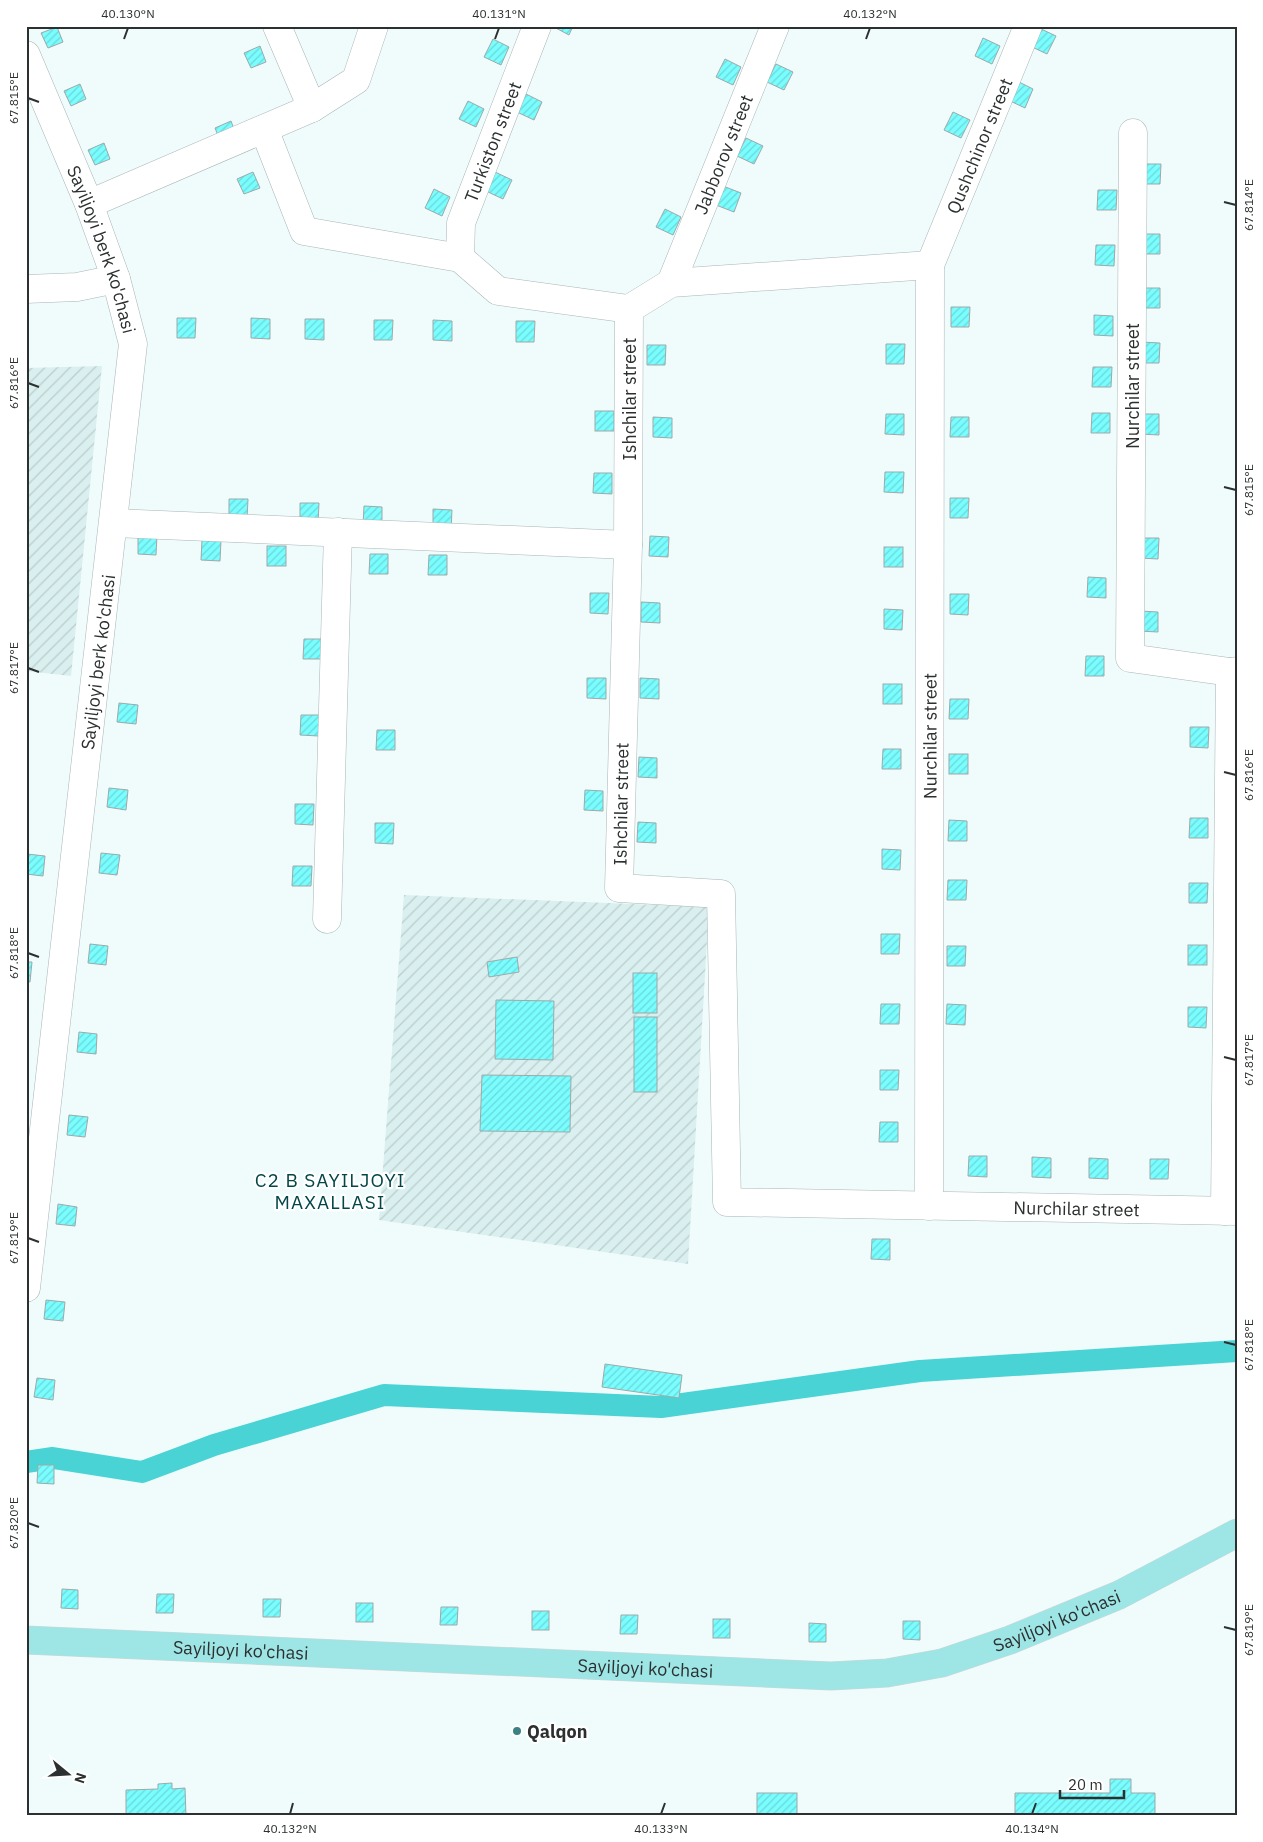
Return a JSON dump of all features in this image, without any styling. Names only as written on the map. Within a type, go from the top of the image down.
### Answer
[{"type":"main road","name":"Sayiljoyi ko'chasi","points":[[26,1640],[831,1676],[887,1673],[942,1663],[1010,1640],[1119,1595],[1237,1533]]},
{"type":"street","points":[[277,26],[312,108]]},
{"type":"street","points":[[89,204],[312,108],[356,80],[374,26]]},
{"type":"street","name":"Turkiston street","points":[[460,258],[461,223],[537,26]]},
{"type":"street","name":"Jabborov street","points":[[670,283],[775,26]]},
{"type":"street","name":"Qushchinor street","points":[[930,265],[1028,26]]},
{"type":"street","name":"Sayiljoyi berk ko'chasi","points":[[26,55],[89,204],[116,279],[133,344],[26,1288]]},
{"type":"street","points":[[264,129],[304,231],[460,258],[498,291],[630,309],[670,283],[930,265]]},
{"type":"street","name":"Nurchilar street","points":[[727,1202],[1231,1211],[1233,671],[1130,658],[1133,133]]},
{"type":"street","name":"Nurchilar street","points":[[929,1206],[930,265]]},
{"type":"street","points":[[26,289],[77,287],[116,279]]},
{"type":"street","name":"Ishchilar street","points":[[630,309],[628,544],[619,888],[722,894],[727,1202]]},
{"type":"street","points":[[114,523],[628,544]]},
{"type":"street","points":[[327,919],[338,532]]},
{"type":"shaded area","points":[[102,366],[71,676],[26,671],[26,368]]},
{"type":"shaded area","points":[[404,895],[709,907],[688,1264],[379,1220]]},
{"type":"building","points":[[552,26],[573,26],[569,35]]},
{"type":"building","points":[[57,27],[63,42],[48,48],[41,33]]},
{"type":"building","points":[[1039,28],[1056,36],[1047,54],[1030,46]]},
{"type":"building","points":[[983,38],[1000,46],[992,64],[975,56]]},
{"type":"building","points":[[493,39],[509,47],[501,65],[484,57]]},
{"type":"building","points":[[260,46],[266,62],[251,68],[244,53]]},
{"type":"building","points":[[725,59],[741,67],[733,85],[716,77]]},
{"type":"building","points":[[776,64],[793,72],[784,90],[767,82]]},
{"type":"building","points":[[1017,81],[1033,89],[1025,108],[1008,100]]},
{"type":"building","points":[[80,84],[86,99],[71,106],[64,91]]},
{"type":"building","points":[[526,94],[542,102],[534,120],[517,112]]},
{"type":"building","points":[[468,101],[484,109],[476,127],[459,119]]},
{"type":"building","points":[[953,112],[970,120],[961,138],[944,130]]},
{"type":"building","points":[[231,121],[237,137],[221,143],[215,128]]},
{"type":"building","points":[[746,138],[763,146],[754,164],[737,156]]},
{"type":"building","points":[[104,143],[110,159],[95,165],[88,150]]},
{"type":"building","points":[[1142,164],[1161,164],[1160,184],[1142,184]]},
{"type":"building","points":[[253,172],[260,188],[244,194],[237,179]]},
{"type":"building","points":[[495,172],[512,180],[503,199],[486,191]]},
{"type":"building","points":[[723,186],[741,193],[734,212],[716,205]]},
{"type":"building","points":[[434,189],[450,197],[442,216],[425,208]]},
{"type":"building","points":[[1098,190],[1117,190],[1116,210],[1097,210]]},
{"type":"building","points":[[665,209],[681,217],[673,235],[656,227]]},
{"type":"building","points":[[1142,234],[1160,234],[1160,254],[1141,254]]},
{"type":"building","points":[[1096,245],[1115,245],[1114,266],[1095,265]]},
{"type":"building","points":[[1142,288],[1160,288],[1160,308],[1141,308]]},
{"type":"building","points":[[951,307],[970,307],[969,327],[951,327]]},
{"type":"building","points":[[1094,315],[1113,316],[1113,336],[1094,335]]},
{"type":"building","points":[[177,318],[196,318],[195,338],[177,338]]},
{"type":"building","points":[[251,318],[270,319],[270,339],[251,338]]},
{"type":"building","points":[[305,319],[324,319],[324,340],[305,339]]},
{"type":"building","points":[[374,320],[393,320],[392,340],[374,340]]},
{"type":"building","points":[[433,320],[452,321],[452,341],[433,340]]},
{"type":"building","points":[[516,321],[535,321],[534,342],[516,342]]},
{"type":"building","points":[[1141,342],[1160,343],[1159,363],[1141,363]]},
{"type":"building","points":[[886,344],[905,344],[904,364],[886,364]]},
{"type":"building","points":[[647,345],[666,345],[665,365],[647,365]]},
{"type":"building","points":[[1093,367],[1112,367],[1111,387],[1092,387]]},
{"type":"building","points":[[595,411],[614,411],[614,431],[595,431]]},
{"type":"building","points":[[1092,413],[1110,413],[1110,433],[1091,433]]},
{"type":"building","points":[[886,414],[904,414],[904,435],[885,434]]},
{"type":"building","points":[[1141,414],[1159,414],[1159,435],[1140,434]]},
{"type":"building","points":[[653,417],[672,418],[672,438],[653,437]]},
{"type":"building","points":[[951,417],[969,417],[969,437],[950,437]]},
{"type":"building","points":[[885,472],[904,472],[903,493],[884,492]]},
{"type":"building","points":[[594,473],[612,473],[612,494],[593,493]]},
{"type":"building","points":[[950,498],[969,498],[968,518],[950,518]]},
{"type":"building","points":[[229,499],[248,499],[247,519],[229,519]]},
{"type":"building","points":[[300,503],[319,503],[318,524],[300,523]]},
{"type":"building","points":[[364,506],[382,507],[382,527],[363,526]]},
{"type":"building","points":[[433,509],[452,510],[451,530],[433,529]]},
{"type":"building","points":[[138,534],[157,535],[156,555],[138,554]]},
{"type":"building","points":[[650,536],[669,537],[668,557],[649,556]]},
{"type":"building","points":[[1140,538],[1159,538],[1158,559],[1140,558]]},
{"type":"building","points":[[202,540],[221,540],[220,561],[201,560]]},
{"type":"building","points":[[267,546],[286,546],[286,566],[267,566]]},
{"type":"building","points":[[884,547],[903,547],[903,567],[884,567]]},
{"type":"building","points":[[370,554],[388,554],[388,574],[369,574]]},
{"type":"building","points":[[429,555],[447,555],[447,575],[428,575]]},
{"type":"building","points":[[1088,577],[1106,578],[1106,598],[1087,597]]},
{"type":"building","points":[[590,593],[609,593],[608,614],[590,613]]},
{"type":"building","points":[[950,594],[969,594],[968,615],[950,614]]},
{"type":"building","points":[[641,602],[660,603],[660,623],[641,622]]},
{"type":"building","points":[[884,609],[903,610],[902,630],[884,629]]},
{"type":"building","points":[[1139,611],[1158,612],[1158,632],[1139,631]]},
{"type":"building","points":[[304,639],[322,639],[322,659],[303,659]]},
{"type":"building","points":[[1086,656],[1104,656],[1104,676],[1085,676]]},
{"type":"building","points":[[587,678],[606,678],[606,699],[587,698]]},
{"type":"building","points":[[640,678],[659,679],[659,699],[640,698]]},
{"type":"building","points":[[883,684],[902,684],[902,704],[883,704]]},
{"type":"building","points":[[950,699],[969,699],[968,719],[949,719]]},
{"type":"building","points":[[119,703],[138,705],[136,724],[117,722]]},
{"type":"building","points":[[301,715],[320,715],[319,736],[300,735]]},
{"type":"building","points":[[1190,727],[1209,727],[1208,748],[1190,747]]},
{"type":"building","points":[[377,730],[395,730],[395,750],[376,750]]},
{"type":"building","points":[[883,749],[901,749],[901,769],[882,769]]},
{"type":"building","points":[[949,754],[968,754],[968,774],[949,774]]},
{"type":"building","points":[[639,757],[657,758],[657,778],[638,777]]},
{"type":"building","points":[[109,788],[128,790],[126,810],[107,807]]},
{"type":"building","points":[[585,790],[603,791],[603,811],[584,810]]},
{"type":"building","points":[[295,804],[314,804],[313,825],[295,824]]},
{"type":"building","points":[[1190,818],[1208,818],[1208,838],[1189,838]]},
{"type":"building","points":[[949,820],[967,821],[967,841],[948,841]]},
{"type":"building","points":[[638,822],[656,823],[656,843],[637,842]]},
{"type":"building","points":[[375,823],[394,823],[393,844],[375,843]]},
{"type":"building","points":[[882,849],[901,850],[900,870],[882,869]]},
{"type":"building","points":[[101,853],[120,855],[117,875],[99,873]]},
{"type":"building","points":[[27,854],[45,856],[43,876],[26,874]]},
{"type":"building","points":[[293,866],[312,866],[311,886],[292,886]]},
{"type":"building","points":[[948,880],[967,880],[966,900],[947,900]]},
{"type":"building","points":[[1189,883],[1208,883],[1207,903],[1189,903]]},
{"type":"building","points":[[881,934],[900,934],[899,954],[881,954]]},
{"type":"building","points":[[90,944],[108,946],[106,965],[88,963]]},
{"type":"building","points":[[1188,945],[1207,945],[1207,965],[1188,965]]},
{"type":"building","points":[[947,946],[966,946],[965,966],[947,966]]},
{"type":"building","points":[[517,957],[519,972],[489,977],[487,962]]},
{"type":"building","points":[[26,962],[32,962],[30,982],[26,981]]},
{"type":"building","points":[[633,973],[657,973],[657,1013],[633,1013]]},
{"type":"building","points":[[496,1000],[554,1001],[553,1060],[495,1059]]},
{"type":"building","points":[[881,1004],[900,1004],[899,1024],[880,1024]]},
{"type":"building","points":[[947,1004],[966,1005],[965,1025],[946,1024]]},
{"type":"building","points":[[1188,1007],[1207,1007],[1206,1028],[1188,1027]]},
{"type":"building","points":[[634,1017],[657,1017],[657,1092],[634,1092]]},
{"type":"building","points":[[79,1032],[97,1034],[96,1054],[77,1052]]},
{"type":"building","points":[[880,1070],[899,1070],[898,1090],[880,1090]]},
{"type":"building","points":[[482,1075],[571,1076],[570,1132],[480,1131]]},
{"type":"building","points":[[69,1115],[88,1117],[85,1137],[67,1135]]},
{"type":"building","points":[[880,1122],[898,1122],[898,1142],[879,1142]]},
{"type":"building","points":[[969,1156],[987,1156],[987,1177],[968,1176]]},
{"type":"building","points":[[1032,1157],[1051,1158],[1051,1178],[1032,1177]]},
{"type":"building","points":[[1089,1158],[1108,1159],[1108,1179],[1089,1178]]},
{"type":"building","points":[[1150,1159],[1169,1159],[1168,1179],[1150,1179]]},
{"type":"building","points":[[58,1204],[77,1207],[75,1226],[56,1224]]},
{"type":"building","points":[[872,1239],[890,1239],[890,1260],[871,1259]]},
{"type":"building","points":[[46,1300],[65,1302],[63,1321],[44,1319]]},
{"type":"building","points":[[605,1364],[682,1375],[679,1398],[602,1387]]},
{"type":"building","points":[[37,1378],[55,1380],[53,1400],[34,1397]]},
{"type":"building","points":[[38,1465],[54,1465],[54,1484],[37,1483]]},
{"type":"building","points":[[62,1589],[78,1590],[78,1609],[61,1608]]},
{"type":"building","points":[[157,1594],[174,1594],[173,1613],[156,1613]]},
{"type":"building","points":[[263,1599],[281,1599],[280,1617],[263,1617]]},
{"type":"building","points":[[356,1603],[373,1603],[373,1622],[356,1622]]},
{"type":"building","points":[[441,1607],[458,1607],[457,1625],[440,1625]]},
{"type":"building","points":[[532,1611],[549,1611],[549,1630],[532,1630]]},
{"type":"building","points":[[621,1615],[638,1615],[637,1634],[620,1634]]},
{"type":"building","points":[[713,1619],[730,1619],[730,1638],[713,1638]]},
{"type":"building","points":[[903,1621],[920,1621],[920,1640],[903,1639]]},
{"type":"building","points":[[809,1623],[826,1624],[826,1642],[809,1642]]},
{"type":"building","points":[[1110,1779],[1131,1779],[1131,1793],[1155,1793],[1155,1816],[1015,1816],[1015,1793],[1110,1793]]},
{"type":"building","points":[[172,1783],[172,1789],[185,1788],[186,1816],[126,1816],[126,1790],[158,1789],[158,1784]]},
{"type":"building","points":[[757,1793],[797,1793],[797,1816],[757,1816]]},
{"type":"waterway","points":[[26,1462],[53,1458],[142,1472],[214,1445],[384,1395],[661,1407],[920,1371],[1237,1351]]},
{"type":"place","name":"Qalqon","points":[[517,1731]]},
{"type":"district","name":"C2 B SAYILJOYI MAXALLASI","points":[[330,1191]]}]
